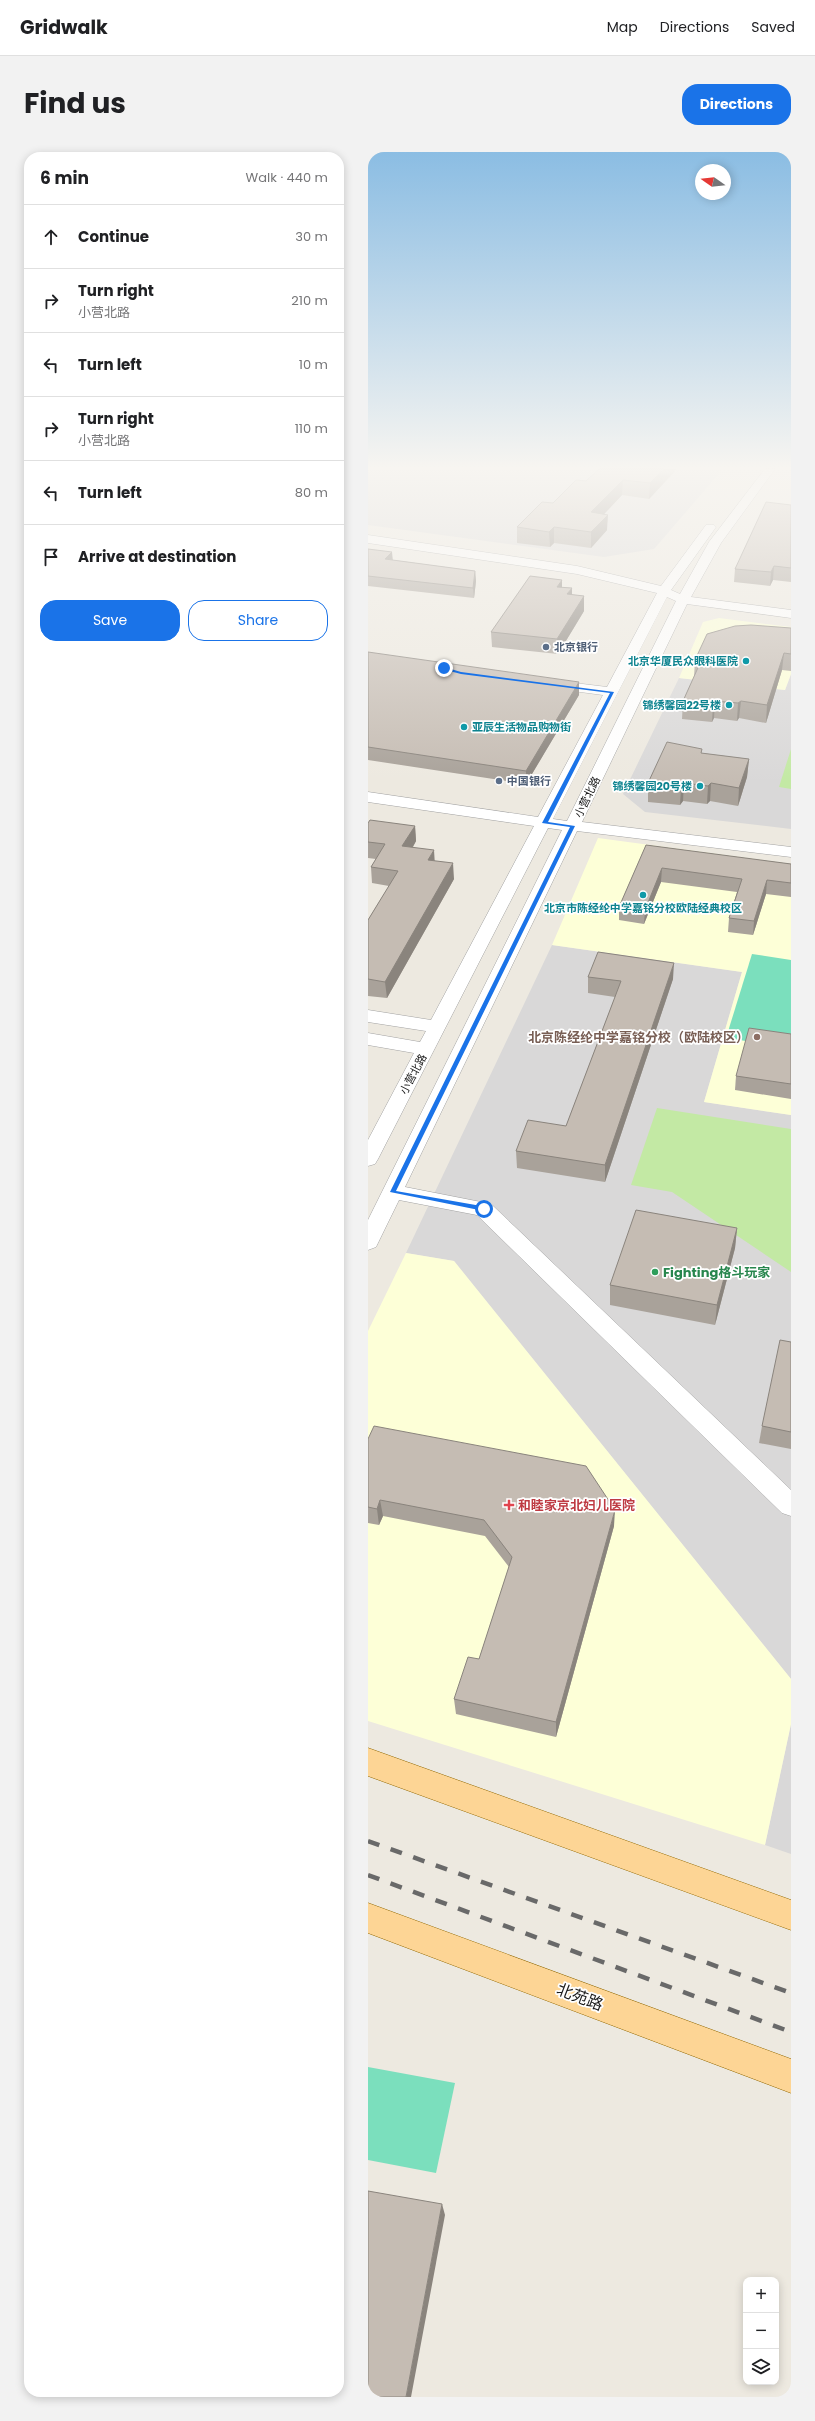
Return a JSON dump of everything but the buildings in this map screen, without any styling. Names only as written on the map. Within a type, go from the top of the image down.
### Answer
[{"type":"main road","points":[[368,1762],[791,1915]]},
{"type":"main road","name":"北苑路","points":[[368,1918],[791,2076]]},
{"type":"street","points":[[592,574],[664,592],[791,614]]},
{"type":"street","name":"小营北路","points":[[368,1159],[545,823],[664,592],[677,574]]},
{"type":"street","name":"小营北路","points":[[368,1242],[698,574]]},
{"type":"street","points":[[686,595],[791,604]]},
{"type":"street","points":[[536,682],[612,692]]},
{"type":"street","points":[[368,797],[545,823],[791,852]]},
{"type":"street","points":[[368,1016],[438,1027]]},
{"type":"street","points":[[368,1039],[426,1049]]},
{"type":"street","points":[[393,1192],[484,1209],[791,1506]]},
{"type":"shaded area","points":[[719,618],[791,627],[791,674],[785,690],[679,678],[703,622]]},
{"type":"shaded area","points":[[791,674],[791,829],[645,812],[623,794],[679,678],[785,690]]},
{"type":"shaded area","name":"北京陈经纶中学嘉铭分校（欧陆校区）","points":[[598,838],[791,864],[791,1115],[704,1102],[742,972],[552,945]]},
{"type":"shaded area","points":[[552,945],[742,972],[704,1102],[791,1115],[791,1679],[454,1261],[406,1253]]},
{"type":"shaded area","name":"和睦家京北妇儿医院","points":[[406,1253],[454,1261],[791,1679],[791,1724],[765,1845],[368,1721],[368,1331]]},
{"type":"shaded area","points":[[791,1724],[791,1854],[765,1845]]},
{"type":"green space","points":[[791,749],[791,789],[779,787]]},
{"type":"green space","points":[[752,954],[791,960],[791,1048],[726,1038]]},
{"type":"green space","points":[[657,1108],[791,1129],[791,1272],[672,1192],[631,1185]]},
{"type":"green space","points":[[368,2067],[455,2083],[436,2173],[368,2160]]},
{"type":"railway","points":[[368,1841],[791,1993]]},
{"type":"railway","points":[[368,1875],[791,2032]]},
{"type":"place","name":"北京银行","points":[[546,647]]},
{"type":"place","name":"北京华厦民众眼科医院","points":[[746,661]]},
{"type":"place","name":"锦绣馨园22号楼","points":[[729,705]]},
{"type":"place","name":"亚辰生活物品购物街","points":[[464,727]]},
{"type":"place","name":"中国银行","points":[[499,781]]},
{"type":"place","name":"锦绣馨园20号楼","points":[[700,786]]},
{"type":"place","name":"北京市陈经纶中学嘉铭分校欧陆经典校区","points":[[643,895]]},
{"type":"place","name":"北京陈经纶中学嘉铭分校（欧陆校区）","points":[[757,1037]]},
{"type":"place","name":"Fighting格斗玩家","points":[[655,1272]]},
{"type":"place","name":"和睦家京北妇儿医院","points":[[509,1505]]},
{"type":"route","points":[[444,668],[461,673],[612,692],[545,823],[573,826],[393,1192],[484,1209]]}]
